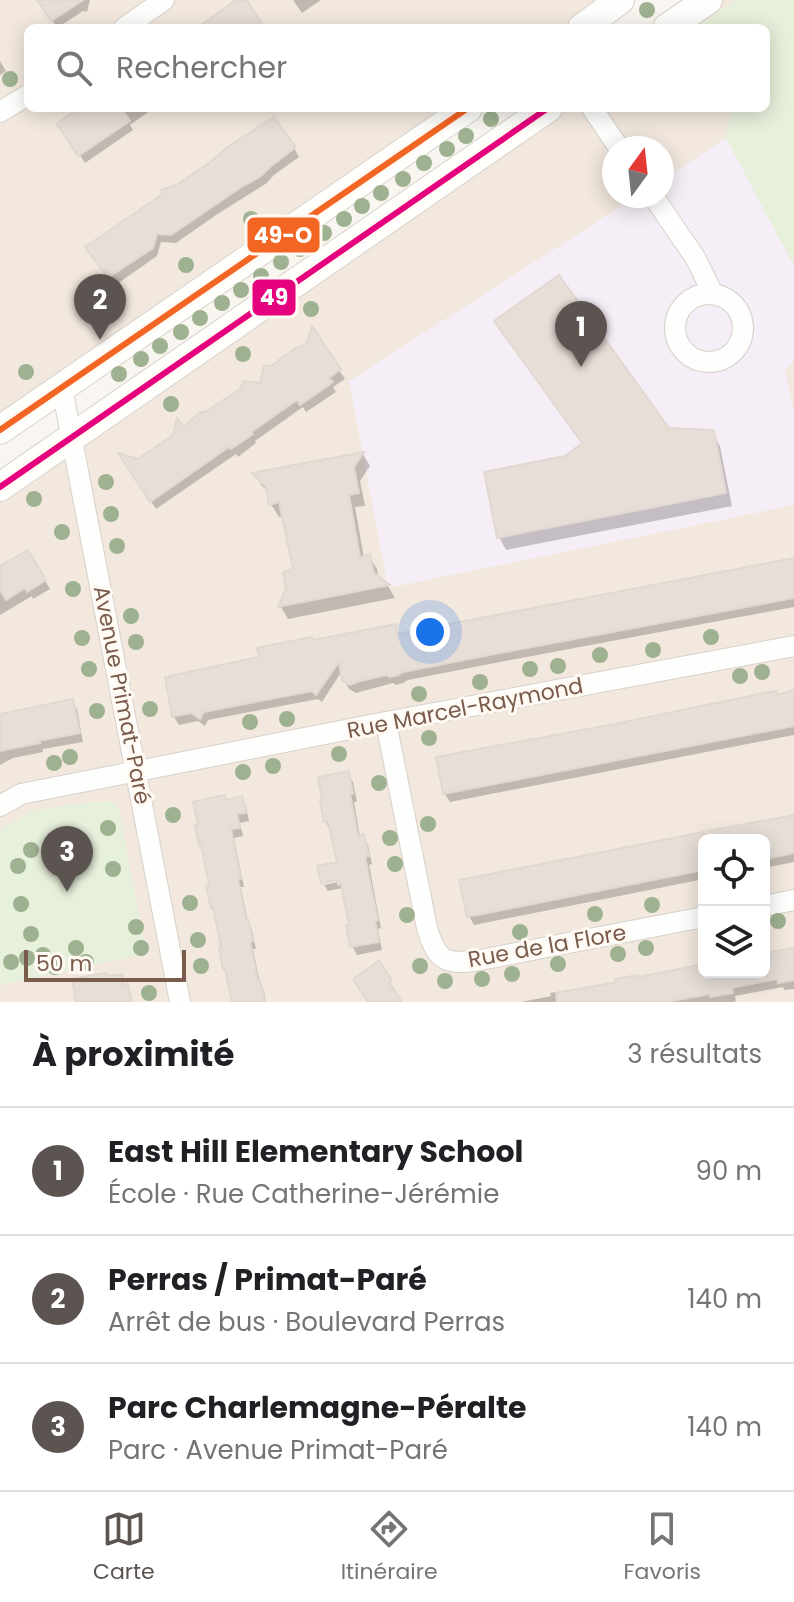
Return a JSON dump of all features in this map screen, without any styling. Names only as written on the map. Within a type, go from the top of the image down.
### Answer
[{"type":"main road","points":[[587,24],[620,0]]},
{"type":"main road","points":[[673,24],[708,0]]},
{"type":"main road","points":[[0,430],[462,112]]},
{"type":"main road","points":[[0,487],[542,112]]},
{"type":"street","points":[[130,24],[164,0]]},
{"type":"street","points":[[0,112],[24,97]]},
{"type":"street","points":[[595,112],[611,136]]},
{"type":"street","points":[[661,208],[696,259],[713,294]]},
{"type":"street","name":"Avenue Primat-Paré","points":[[62,388],[180,1002]]},
{"type":"street","name":"Rue Marcel-Raymond","points":[[0,806],[21,794],[794,646]]},
{"type":"street","name":"Rue de la Flore","points":[[386,722],[427,928],[434,949],[445,959],[459,963],[480,960],[698,918]]},
{"type":"street","points":[[770,905],[794,900]]},
{"type":"shaded area","points":[[0,0],[630,0],[595,24],[24,24],[24,112],[466,112],[0,428]]},
{"type":"shaded area","points":[[708,0],[794,0],[794,1002],[0,1002],[0,487],[542,112],[770,112],[770,24],[673,24]]},
{"type":"shaded area","points":[[726,138],[794,266],[794,361],[785,372],[794,411],[794,505],[388,588],[349,381],[618,208],[674,208],[674,172]]},
{"type":"green space","points":[[737,0],[794,0],[794,266],[726,138],[731,112],[770,112],[770,24],[699,24]]},
{"type":"green space","points":[[107,801],[119,809],[146,954],[0,985],[0,829],[30,812]]},
{"type":"building","points":[[37,0],[83,0],[51,21]]},
{"type":"building","points":[[236,0],[247,0],[261,22],[258,24],[203,24]]},
{"type":"building","points":[[73,112],[124,112],[130,121],[78,156],[57,124]]},
{"type":"building","points":[[274,117],[296,147],[260,177],[171,235],[157,234],[153,248],[108,278],[85,247],[163,194],[161,190],[178,184]]},
{"type":"building","points":[[559,275],[669,428],[714,430],[726,493],[497,538],[484,472],[565,456],[582,443],[494,321]]},
{"type":"building","points":[[312,326],[341,369],[329,378],[333,382],[300,405],[297,400],[251,432],[253,434],[150,502],[118,453],[138,459],[173,435],[177,418],[184,427],[200,412],[205,412],[240,389],[243,381],[260,383],[264,365],[271,366],[306,344]]},
{"type":"building","points":[[364,452],[354,467],[359,493],[349,495],[360,557],[370,554],[374,573],[390,585],[278,607],[286,589],[283,572],[293,569],[279,502],[269,505],[266,487],[252,473]]},
{"type":"building","points":[[28,550],[46,580],[6,600],[0,590],[0,566]]},
{"type":"building","points":[[794,558],[794,598],[500,653],[390,677],[387,675],[350,685],[342,681],[339,662],[316,695],[312,691],[204,712],[200,719],[191,713],[172,717],[165,677],[259,657],[257,648],[396,624],[397,634]]},
{"type":"building","points":[[794,690],[794,726],[443,794],[436,757],[759,694],[776,691],[777,695]]},
{"type":"building","points":[[73,699],[80,733],[0,751],[0,714]]},
{"type":"building","points":[[349,771],[358,836],[364,834],[369,856],[365,857],[378,920],[375,921],[379,942],[350,947],[341,884],[338,885],[337,880],[321,883],[317,866],[337,862],[328,821],[324,822],[318,777]]},
{"type":"building","points":[[225,795],[226,800],[242,796],[246,813],[237,814],[240,828],[231,829],[241,879],[238,879],[253,941],[250,941],[265,1002],[232,1002],[206,886],[209,885],[199,846],[193,802]]},
{"type":"building","points":[[794,815],[794,853],[770,858],[770,834],[708,834],[708,831]]},
{"type":"building","points":[[704,832],[698,834],[698,871],[467,917],[459,880]]},
{"type":"building","points":[[794,948],[794,980],[778,983],[777,979],[732,988],[733,993],[666,1002],[557,1002],[556,993],[698,965],[698,978],[770,978],[770,952]]},
{"type":"building","points":[[379,961],[402,1002],[368,1002],[353,979]]},
{"type":"building","points":[[106,973],[107,976],[122,974],[132,1002],[76,1002],[72,979]]},
{"type":"transit line","name":"49-O","points":[[0,430],[462,112]]},
{"type":"transit line","name":"49","points":[[0,487],[542,112]]},
{"type":"place","name":"Perras / Primat-Paré","points":[[100,340]]},
{"type":"place","name":"East Hill Elementary School","points":[[581,367]]},
{"type":"place","name":"Parc Charlemagne-Péralte","points":[[67,892]]}]
